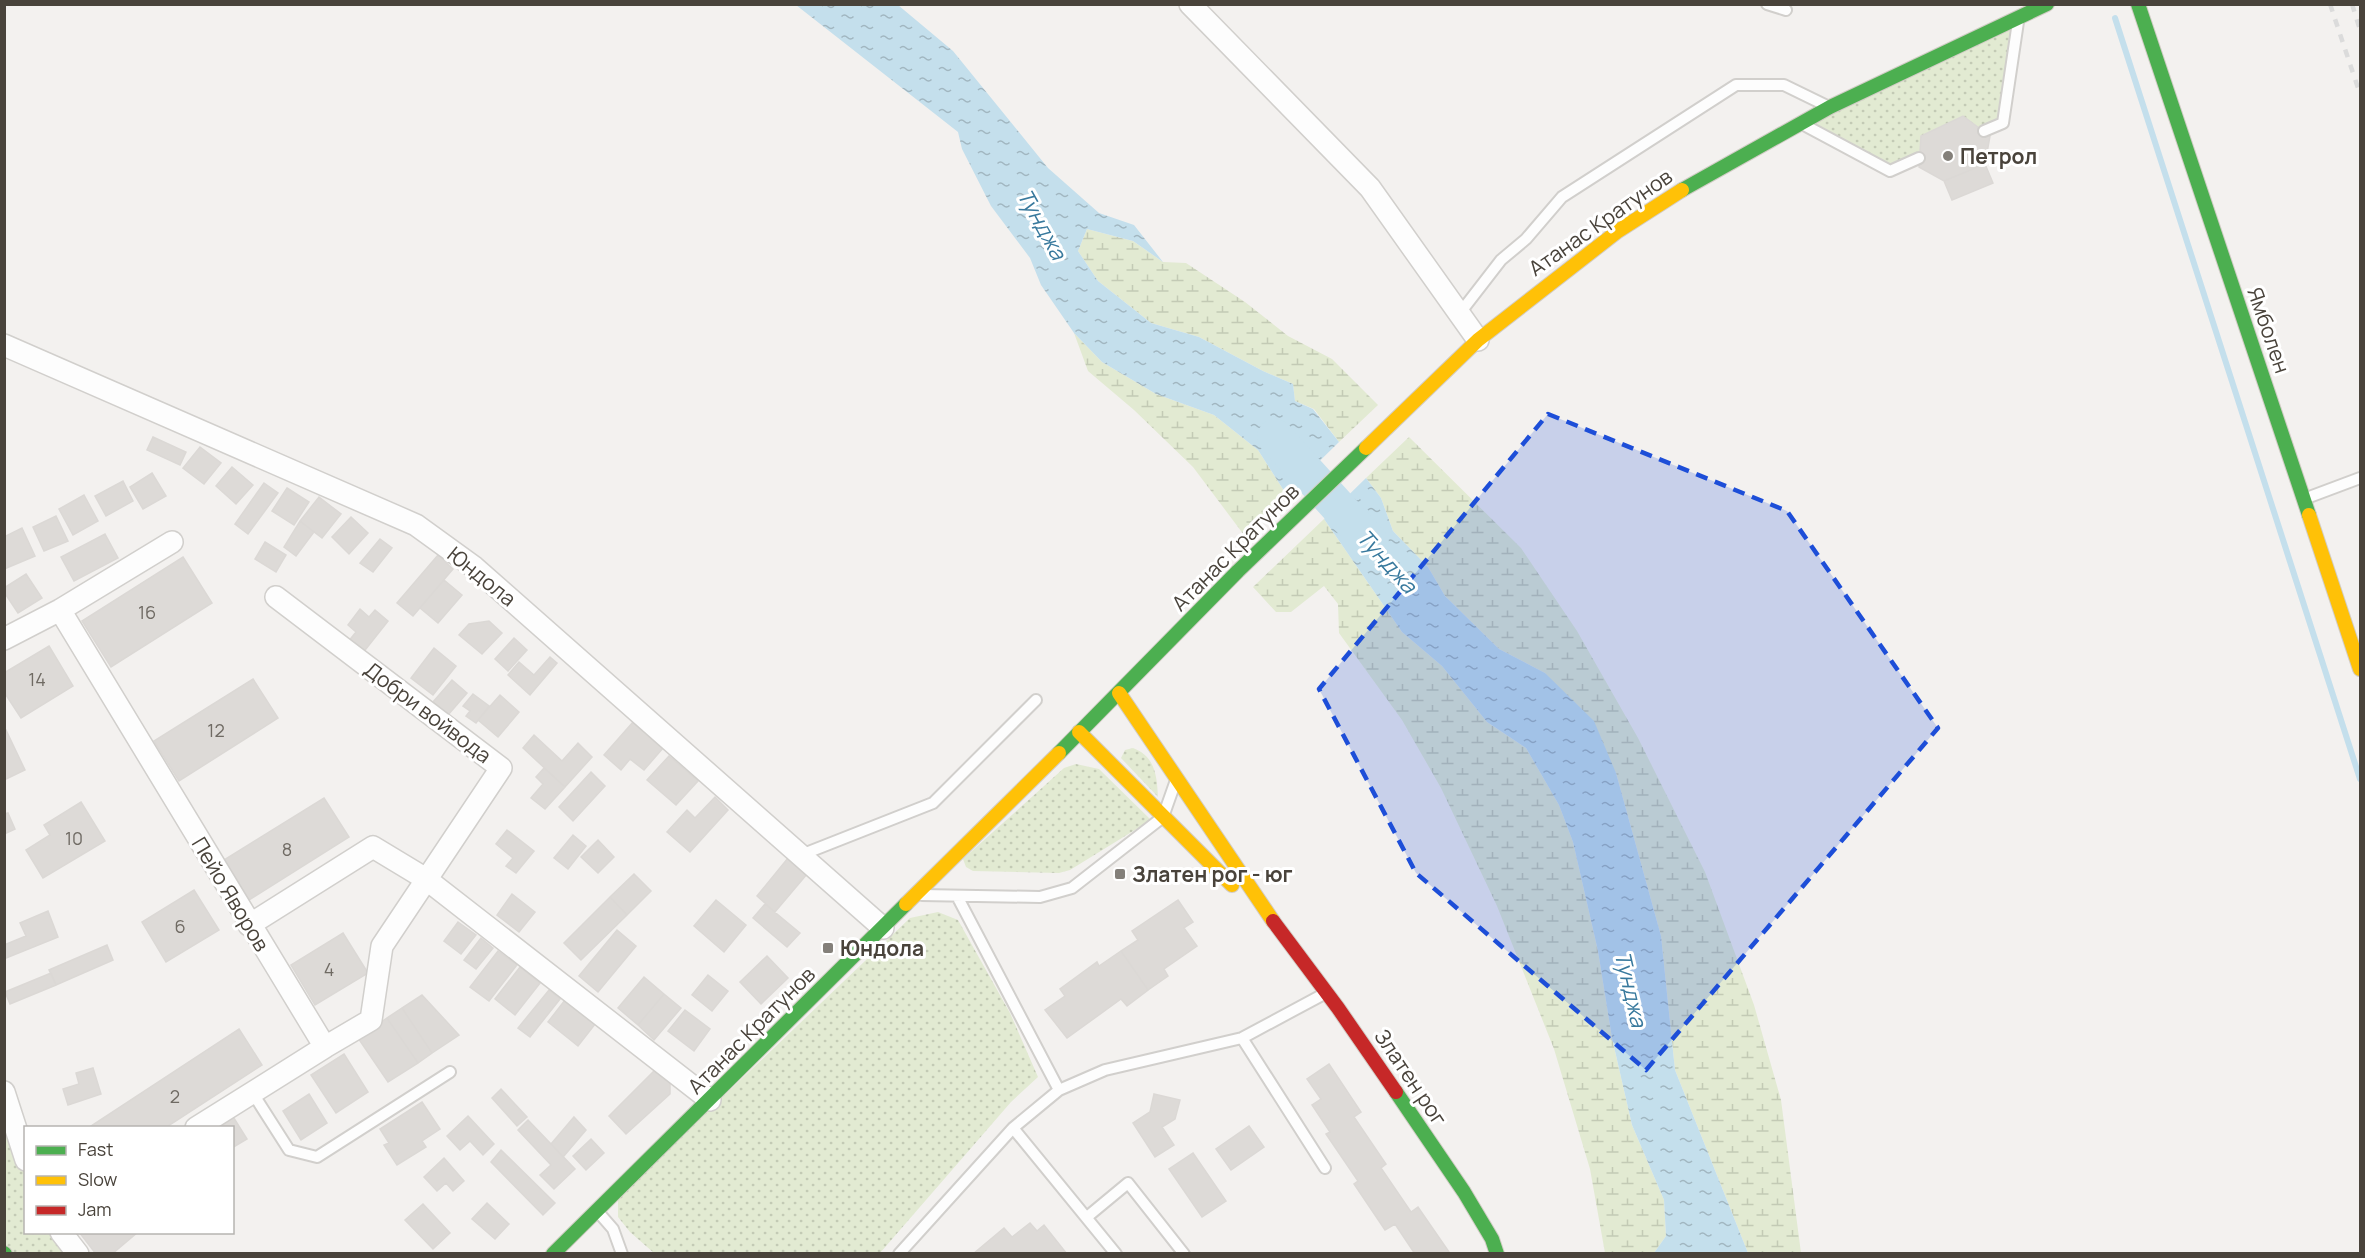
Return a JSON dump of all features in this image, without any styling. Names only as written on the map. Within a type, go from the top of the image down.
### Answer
[{"type":"main road","name":"Атанас Кратунов","points":[[553,1254],[883,928],[1238,572],[1478,340],[1618,231],[1703,177],[1830,107],[2047,4]]},
{"type":"main road","name":"Ямболен","points":[[2138,4],[2361,669]]},
{"type":"main road","name":"Златен рог","points":[[1119,693],[1280,931],[1327,993],[1464,1192],[1492,1239],[1497,1254]]},
{"type":"main road","name":"Златен рог","points":[[1079,732],[1280,931]]},
{"type":"street","points":[[1190,4],[1370,188],[1478,340]]},
{"type":"street","name":"Юндола","points":[[4,345],[416,525],[474,567],[883,928]]},
{"type":"street","points":[[4,639],[60,610],[172,542]]},
{"type":"street","name":"Добри войвода","points":[[276,597],[501,768],[382,946],[371,1020],[325,1047]]},
{"type":"street","name":"Пейо Яворов","points":[[60,610],[325,1047]]},
{"type":"street","points":[[249,925],[373,847],[426,879],[710,1100]]},
{"type":"street","points":[[199,1126],[325,1047]]},
{"type":"street","points":[[4,1092],[24,1154]]},
{"type":"street","points":[[62,1234],[78,1254]]},
{"type":"lane","points":[[1767,4],[1786,10]]},
{"type":"lane","points":[[1984,131],[2003,123],[2019,17]]},
{"type":"lane","points":[[1460,313],[1501,260],[1526,239],[1562,197],[1736,85],[1784,85],[1830,107]]},
{"type":"lane","points":[[1801,123],[1890,171],[1919,158]]},
{"type":"lane","points":[[2304,499],[2361,478]]},
{"type":"lane","points":[[801,855],[933,803],[1036,700]]},
{"type":"lane","points":[[916,895],[1040,897],[1072,888],[1163,817],[1177,779]]},
{"type":"lane","points":[[957,896],[1059,1090]]},
{"type":"lane","points":[[899,1254],[1013,1128],[1059,1090],[1105,1070],[1242,1038],[1327,993]]},
{"type":"lane","points":[[1242,1038],[1325,1167]]},
{"type":"lane","points":[[252,1092],[290,1150],[317,1157],[450,1072]]},
{"type":"lane","points":[[1013,1128],[1116,1254]]},
{"type":"lane","points":[[1087,1217],[1128,1183],[1184,1254]]},
{"type":"lane","points":[[597,1210],[613,1229],[622,1254]]},
{"type":"highlighted area","points":[[1548,414],[1787,511],[1938,728],[1646,1070],[1416,873],[1319,689]]},
{"type":"green space","points":[[2019,17],[2003,123],[1890,171],[1801,123]]},
{"type":"green space","points":[[1087,229],[1133,241],[1163,262],[1186,263],[1245,302],[1288,336],[1332,359],[1378,405],[1339,442],[1314,409],[1295,401],[1293,384],[1199,337],[1151,323],[1098,281],[1078,251]]},
{"type":"green space","points":[[1074,333],[1102,362],[1156,394],[1214,415],[1258,450],[1286,494],[1244,535],[1193,467],[1134,410],[1088,371]]},
{"type":"green space","points":[[1409,437],[1521,548],[1577,631],[1638,738],[1705,872],[1754,1005],[1781,1100],[1801,1253],[1748,1253],[1675,1070],[1661,936],[1616,773],[1545,673],[1499,649],[1445,596],[1428,567],[1393,531],[1381,498],[1366,478]]},
{"type":"green space","points":[[1324,519],[1402,632],[1442,666],[1487,722],[1526,748],[1559,805],[1573,842],[1598,951],[1612,1038],[1632,1125],[1664,1200],[1666,1236],[1654,1253],[1605,1253],[1590,1169],[1554,1049],[1497,906],[1441,788],[1402,720],[1339,633],[1338,604],[1324,586],[1291,612],[1276,612],[1253,587]]},
{"type":"green space","points":[[1133,748],[1150,761],[1157,782],[1158,797],[1121,758],[1125,750]]},
{"type":"green space","points":[[1076,764],[1099,769],[1151,820],[1070,870],[1059,873],[973,871],[966,867],[963,859],[1064,768]]},
{"type":"green space","points":[[938,912],[958,920],[1010,1013],[1038,1077],[1011,1102],[880,1253],[654,1253],[630,1232],[618,1217],[618,1197],[910,918]]},
{"type":"green space","points":[[4,1092],[24,1157],[24,1234],[62,1234],[78,1253],[5,1253]]},
{"type":"water","points":[[796,5],[898,5],[953,51],[1048,168],[1099,213],[1134,225],[1163,262],[1133,241],[1087,229],[1078,251],[1098,281],[1151,323],[1199,337],[1293,384],[1295,401],[1313,409],[1339,442],[1286,494],[1258,450],[1214,415],[1156,394],[1102,362],[1074,333],[1041,285],[1030,258],[991,206],[962,149],[958,132]]},
{"type":"water","points":[[1366,478],[1381,498],[1393,531],[1428,567],[1445,596],[1499,649],[1545,673],[1594,721],[1616,773],[1661,936],[1675,1070],[1748,1253],[1654,1253],[1666,1236],[1664,1200],[1632,1125],[1612,1038],[1598,951],[1573,842],[1559,805],[1526,748],[1487,722],[1442,666],[1402,632],[1324,519]]},
{"type":"building","points":[[1963,116],[1990,136],[1985,164],[1944,181],[1919,167],[1921,136]]},
{"type":"building","points":[[1985,164],[1993,183],[1952,200],[1944,181]]},
{"type":"building","points":[[153,437],[186,452],[180,465],[147,450]]},
{"type":"building","points":[[200,447],[221,463],[204,484],[183,468]]},
{"type":"building","points":[[232,467],[253,485],[236,504],[216,486]]},
{"type":"building","points":[[152,473],[166,496],[143,509],[130,487]]},
{"type":"building","points":[[123,481],[133,501],[106,516],[95,496]]},
{"type":"building","points":[[264,483],[278,493],[248,534],[235,524]]},
{"type":"building","points":[[287,488],[309,502],[294,525],[272,511]]},
{"type":"building","points":[[84,495],[98,521],[73,535],[59,509]]},
{"type":"building","points":[[319,497],[341,514],[322,538],[300,521]]},
{"type":"building","points":[[56,516],[68,541],[44,551],[33,527]]},
{"type":"building","points":[[351,517],[368,533],[349,554],[332,537]]},
{"type":"building","points":[[300,521],[314,532],[296,556],[284,547]]},
{"type":"building","points":[[22,528],[35,556],[4,569],[4,537]]},
{"type":"building","points":[[105,534],[118,558],[74,581],[61,557]]},
{"type":"building","points":[[380,539],[392,548],[373,572],[360,563]]},
{"type":"building","points":[[265,542],[286,555],[276,572],[255,559]]},
{"type":"building","points":[[438,555],[453,569],[413,616],[397,603]]},
{"type":"building","points":[[183,557],[212,603],[111,667],[82,621]]},
{"type":"building","points":[[26,574],[42,598],[18,613],[4,592],[4,588]]},
{"type":"building","points":[[444,580],[462,595],[438,623],[420,608]]},
{"type":"building","points":[[360,609],[369,617],[375,610],[388,621],[362,654],[348,642],[356,632],[348,625]]},
{"type":"building","points":[[489,621],[502,633],[482,654],[459,635],[469,624]]},
{"type":"building","points":[[514,638],[527,650],[508,671],[495,659]]},
{"type":"building","points":[[49,646],[73,686],[21,718],[4,692],[4,673]]},
{"type":"building","points":[[434,648],[456,666],[433,695],[411,678]]},
{"type":"building","points":[[550,657],[557,663],[530,695],[508,675],[519,662],[534,675]]},
{"type":"building","points":[[253,679],[278,718],[179,781],[154,741]]},
{"type":"building","points":[[452,680],[467,693],[448,715],[433,702]]},
{"type":"building","points":[[473,694],[489,706],[476,723],[466,716],[470,711],[463,706]]},
{"type":"building","points":[[500,695],[519,712],[498,737],[478,720]]},
{"type":"building","points":[[633,722],[663,748],[644,770],[630,759],[621,770],[604,755]]},
{"type":"building","points":[[6,730],[25,770],[4,780],[4,731]]},
{"type":"building","points":[[534,735],[562,761],[578,743],[592,757],[565,787],[523,748]]},
{"type":"building","points":[[669,756],[698,781],[676,805],[647,780]]},
{"type":"building","points":[[544,768],[565,787],[545,809],[531,798],[543,784],[536,777]]},
{"type":"building","points":[[591,772],[605,786],[573,821],[559,807]]},
{"type":"building","points":[[715,797],[728,810],[690,852],[667,832],[687,810],[695,818]]},
{"type":"building","points":[[324,798],[349,837],[249,900],[224,860]]},
{"type":"building","points":[[81,802],[105,841],[43,878],[26,850],[50,835],[44,825]]},
{"type":"building","points":[[8,813],[15,829],[4,834],[4,814]]},
{"type":"building","points":[[507,830],[534,851],[516,873],[506,866],[513,858],[496,844]]},
{"type":"building","points":[[573,835],[586,846],[568,869],[554,858]]},
{"type":"building","points":[[598,840],[614,857],[598,873],[581,857]]},
{"type":"building","points":[[788,858],[807,874],[775,912],[757,896]]},
{"type":"building","points":[[634,874],[651,891],[627,915],[610,897]]},
{"type":"building","points":[[194,890],[219,930],[166,962],[142,922]]},
{"type":"building","points":[[512,894],[535,912],[519,932],[497,915]]},
{"type":"building","points":[[610,897],[627,915],[581,960],[564,943]]},
{"type":"building","points":[[716,900],[746,925],[724,952],[694,926]]},
{"type":"building","points":[[1178,900],[1193,922],[1184,928],[1197,946],[1164,969],[1168,976],[1148,990],[1121,951],[1138,940],[1132,931]]},
{"type":"building","points":[[765,904],[800,933],[787,947],[753,918]]},
{"type":"building","points":[[48,911],[58,937],[4,959],[4,945],[26,936],[20,923]]},
{"type":"building","points":[[458,922],[476,935],[461,954],[444,941]]},
{"type":"building","points":[[617,930],[636,946],[598,992],[579,976]]},
{"type":"building","points":[[343,933],[368,973],[315,1005],[291,965]]},
{"type":"building","points":[[481,938],[493,948],[476,969],[464,960]]},
{"type":"building","points":[[107,945],[113,960],[56,985],[49,970]]},
{"type":"building","points":[[498,951],[517,965],[489,1001],[470,987]]},
{"type":"building","points":[[1121,951],[1148,990],[1127,1006],[1121,999],[1067,1038],[1045,1010],[1065,996],[1060,989],[1097,962],[1099,966]]},
{"type":"building","points":[[767,956],[788,978],[761,1004],[740,982]]},
{"type":"building","points":[[520,967],[540,983],[515,1015],[495,999]]},
{"type":"building","points":[[51,973],[56,985],[10,1004],[5,992]]},
{"type":"building","points":[[708,975],[728,991],[712,1011],[692,995]]},
{"type":"building","points":[[644,977],[664,994],[638,1025],[618,1008]]},
{"type":"building","points":[[549,990],[560,999],[530,1037],[518,1028]]},
{"type":"building","points":[[664,994],[681,1008],[654,1040],[638,1025]]},
{"type":"building","points":[[422,995],[459,1035],[432,1053],[402,1008]]},
{"type":"building","points":[[565,1000],[596,1023],[578,1046],[548,1022]]},
{"type":"building","points":[[402,1008],[432,1053],[418,1063],[387,1018]]},
{"type":"building","points":[[685,1010],[710,1029],[694,1051],[668,1031]]},
{"type":"building","points":[[387,1018],[418,1063],[388,1082],[358,1038]]},
{"type":"building","points":[[239,1029],[262,1065],[168,1126],[91,1126]]},
{"type":"building","points":[[344,1054],[368,1092],[336,1113],[311,1075]]},
{"type":"building","points":[[1329,1064],[1361,1112],[1354,1117],[1386,1164],[1381,1168],[1411,1212],[1418,1207],[1449,1252],[1447,1254],[1415,1254],[1395,1224],[1385,1230],[1354,1184],[1358,1181],[1326,1134],[1330,1132],[1312,1105],[1321,1099],[1307,1079]]},
{"type":"building","points":[[93,1068],[101,1094],[68,1105],[63,1089],[79,1084],[76,1073]]},
{"type":"building","points":[[657,1068],[670,1077],[670,1094],[626,1134],[609,1116]]},
{"type":"building","points":[[501,1089],[527,1117],[517,1126],[492,1098]]},
{"type":"building","points":[[309,1094],[327,1123],[301,1140],[283,1111]]},
{"type":"building","points":[[1154,1094],[1180,1100],[1175,1119],[1162,1127],[1174,1145],[1155,1157],[1133,1123],[1150,1112]]},
{"type":"building","points":[[422,1102],[440,1129],[422,1141],[426,1147],[397,1165],[384,1145],[389,1143],[380,1129]]},
{"type":"building","points":[[232,1115],[247,1139],[234,1147],[234,1126],[214,1126]]},
{"type":"building","points":[[468,1116],[494,1144],[483,1155],[470,1141],[460,1150],[447,1136]]},
{"type":"building","points":[[574,1117],[586,1130],[563,1157],[551,1144]]},
{"type":"building","points":[[528,1120],[575,1169],[554,1189],[540,1175],[551,1165],[518,1130]]},
{"type":"building","points":[[1249,1126],[1264,1147],[1231,1170],[1216,1149]]},
{"type":"building","points":[[591,1139],[604,1153],[586,1170],[573,1156]]},
{"type":"building","points":[[501,1150],[555,1203],[543,1215],[491,1162]]},
{"type":"building","points":[[1193,1153],[1226,1201],[1202,1217],[1169,1169]]},
{"type":"building","points":[[444,1158],[464,1181],[453,1191],[446,1183],[437,1191],[424,1177]]},
{"type":"building","points":[[487,1203],[509,1224],[495,1239],[472,1219]]},
{"type":"building","points":[[423,1204],[450,1233],[433,1249],[405,1220]]},
{"type":"building","points":[[1030,1223],[1037,1231],[1044,1225],[1067,1254],[973,1254],[1004,1228],[1012,1237]]},
{"type":"building","points":[[81,1234],[136,1234],[112,1254],[96,1254]]},
{"type":"waterway","points":[[2115,18],[2360,779]]},
{"type":"waterway","name":"Тунджа","points":[[1275,437],[1371,543]]},
{"type":"railway","points":[[2330,4],[2360,94]]},
{"type":"railway","points":[[2352,4],[2360,30]]},
{"type":"traffic: fast","points":[[1682,190],[1830,107],[2047,4]]},
{"type":"traffic: fast","points":[[2138,4],[2309,515]]},
{"type":"traffic: fast","points":[[1059,753],[1238,571],[1366,448]]},
{"type":"traffic: fast","points":[[553,1254],[906,904]]},
{"type":"traffic: fast","points":[[1396,1092],[1464,1192],[1492,1239],[1497,1254]]},
{"type":"traffic: slow","points":[[1366,448],[1478,340],[1618,231],[1682,190]]},
{"type":"traffic: slow","points":[[2309,515],[2360,669]]},
{"type":"traffic: slow","points":[[1119,693],[1273,921]]},
{"type":"traffic: slow","points":[[1079,732],[1232,885]]},
{"type":"traffic: slow","points":[[906,904],[1059,753]]},
{"type":"traffic: jam","points":[[1273,921],[1338,1008],[1396,1092]]},
{"type":"place","name":"Петрол","points":[[1948,156]]},
{"type":"place","name":"Златен рог - юг","points":[[1120,874]]},
{"type":"place","name":"Юндола","points":[[828,948]]}]
